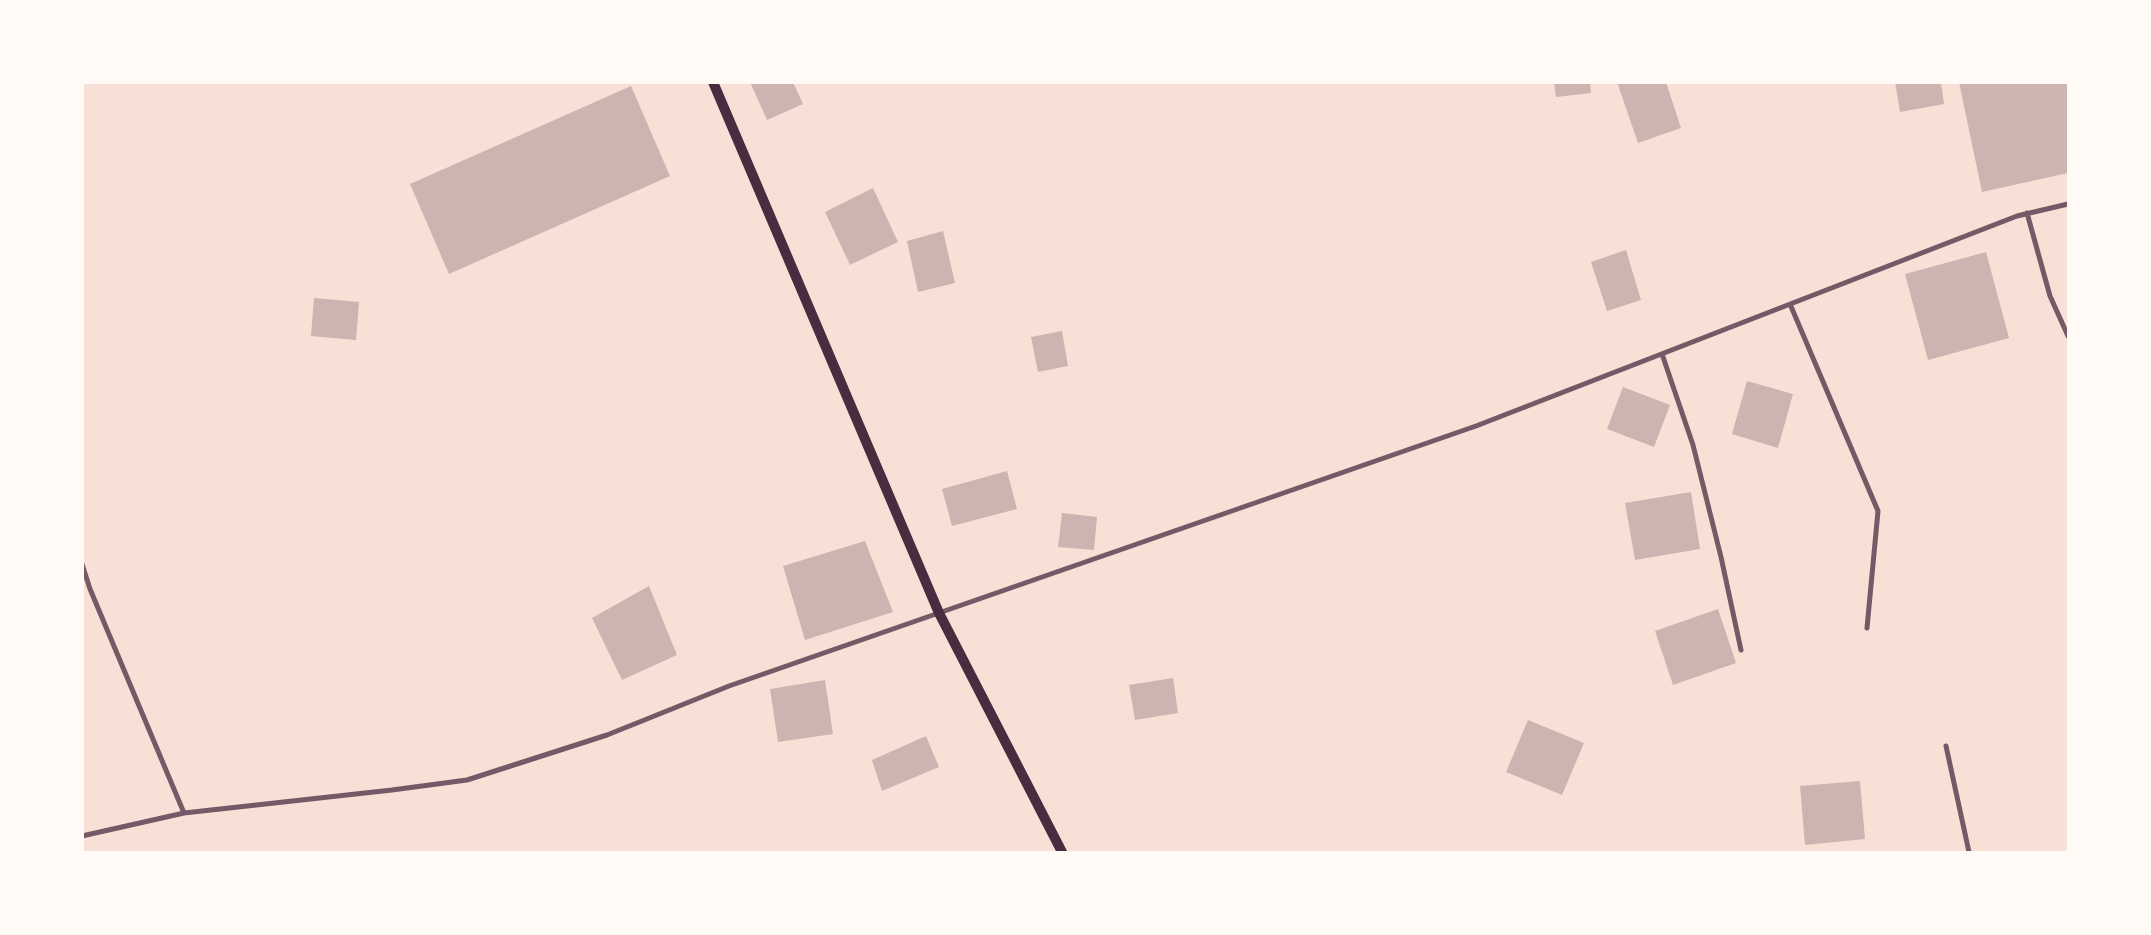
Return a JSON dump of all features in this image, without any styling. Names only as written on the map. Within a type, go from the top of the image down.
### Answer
[{"type":"main road","points":[[713,82],[939,613],[1062,852]]},
{"type":"street","points":[[82,836],[184,813],[467,780],[607,736],[728,686],[1476,426],[2027,213],[2068,204]]},
{"type":"street","points":[[2027,213],[2050,296],[2068,336]]},
{"type":"street","points":[[1790,304],[1878,511],[1867,628]]},
{"type":"street","points":[[1662,354],[1693,444],[1721,557],[1741,650]]},
{"type":"street","points":[[82,564],[90,589],[184,813]]},
{"type":"street","points":[[1946,746],[1969,852]]},
{"type":"building","points":[[750,82],[793,82],[803,104],[767,120]]},
{"type":"building","points":[[1554,82],[1590,82],[1591,93],[1556,97]]},
{"type":"building","points":[[1617,82],[1666,82],[1681,128],[1638,143]]},
{"type":"building","points":[[1895,82],[1941,82],[1944,104],[1900,112]]},
{"type":"building","points":[[1959,82],[2068,82],[2068,173],[1982,192]]},
{"type":"building","points":[[631,86],[670,176],[449,274],[410,184]]},
{"type":"building","points":[[873,188],[898,242],[850,265],[825,212]]},
{"type":"building","points":[[943,231],[955,283],[918,292],[907,241]]},
{"type":"building","points":[[1626,250],[1641,300],[1607,311],[1591,262]]},
{"type":"building","points":[[1986,252],[2009,338],[1928,360],[1905,274]]},
{"type":"building","points":[[314,298],[359,302],[356,340],[311,336]]},
{"type":"building","points":[[1062,331],[1068,366],[1038,372],[1031,337]]},
{"type":"building","points":[[1747,381],[1793,394],[1778,448],[1732,434]]},
{"type":"building","points":[[1623,387],[1670,405],[1654,447],[1607,429]]},
{"type":"building","points":[[1007,471],[1017,509],[952,526],[942,489]]},
{"type":"building","points":[[1691,492],[1700,549],[1635,560],[1625,503]]},
{"type":"building","points":[[1062,513],[1097,517],[1094,550],[1058,547]]},
{"type":"building","points":[[865,541],[893,612],[805,640],[783,566]]},
{"type":"building","points":[[649,586],[677,655],[622,680],[592,618]]},
{"type":"building","points":[[1718,609],[1736,663],[1673,685],[1655,631]]},
{"type":"building","points":[[1173,678],[1178,713],[1135,720],[1129,685]]},
{"type":"building","points":[[825,680],[833,734],[778,742],[770,689]]},
{"type":"building","points":[[1528,720],[1584,743],[1562,795],[1506,772]]},
{"type":"building","points":[[926,736],[939,767],[882,791],[872,760]]},
{"type":"building","points":[[1860,781],[1865,839],[1805,845],[1800,786]]}]
